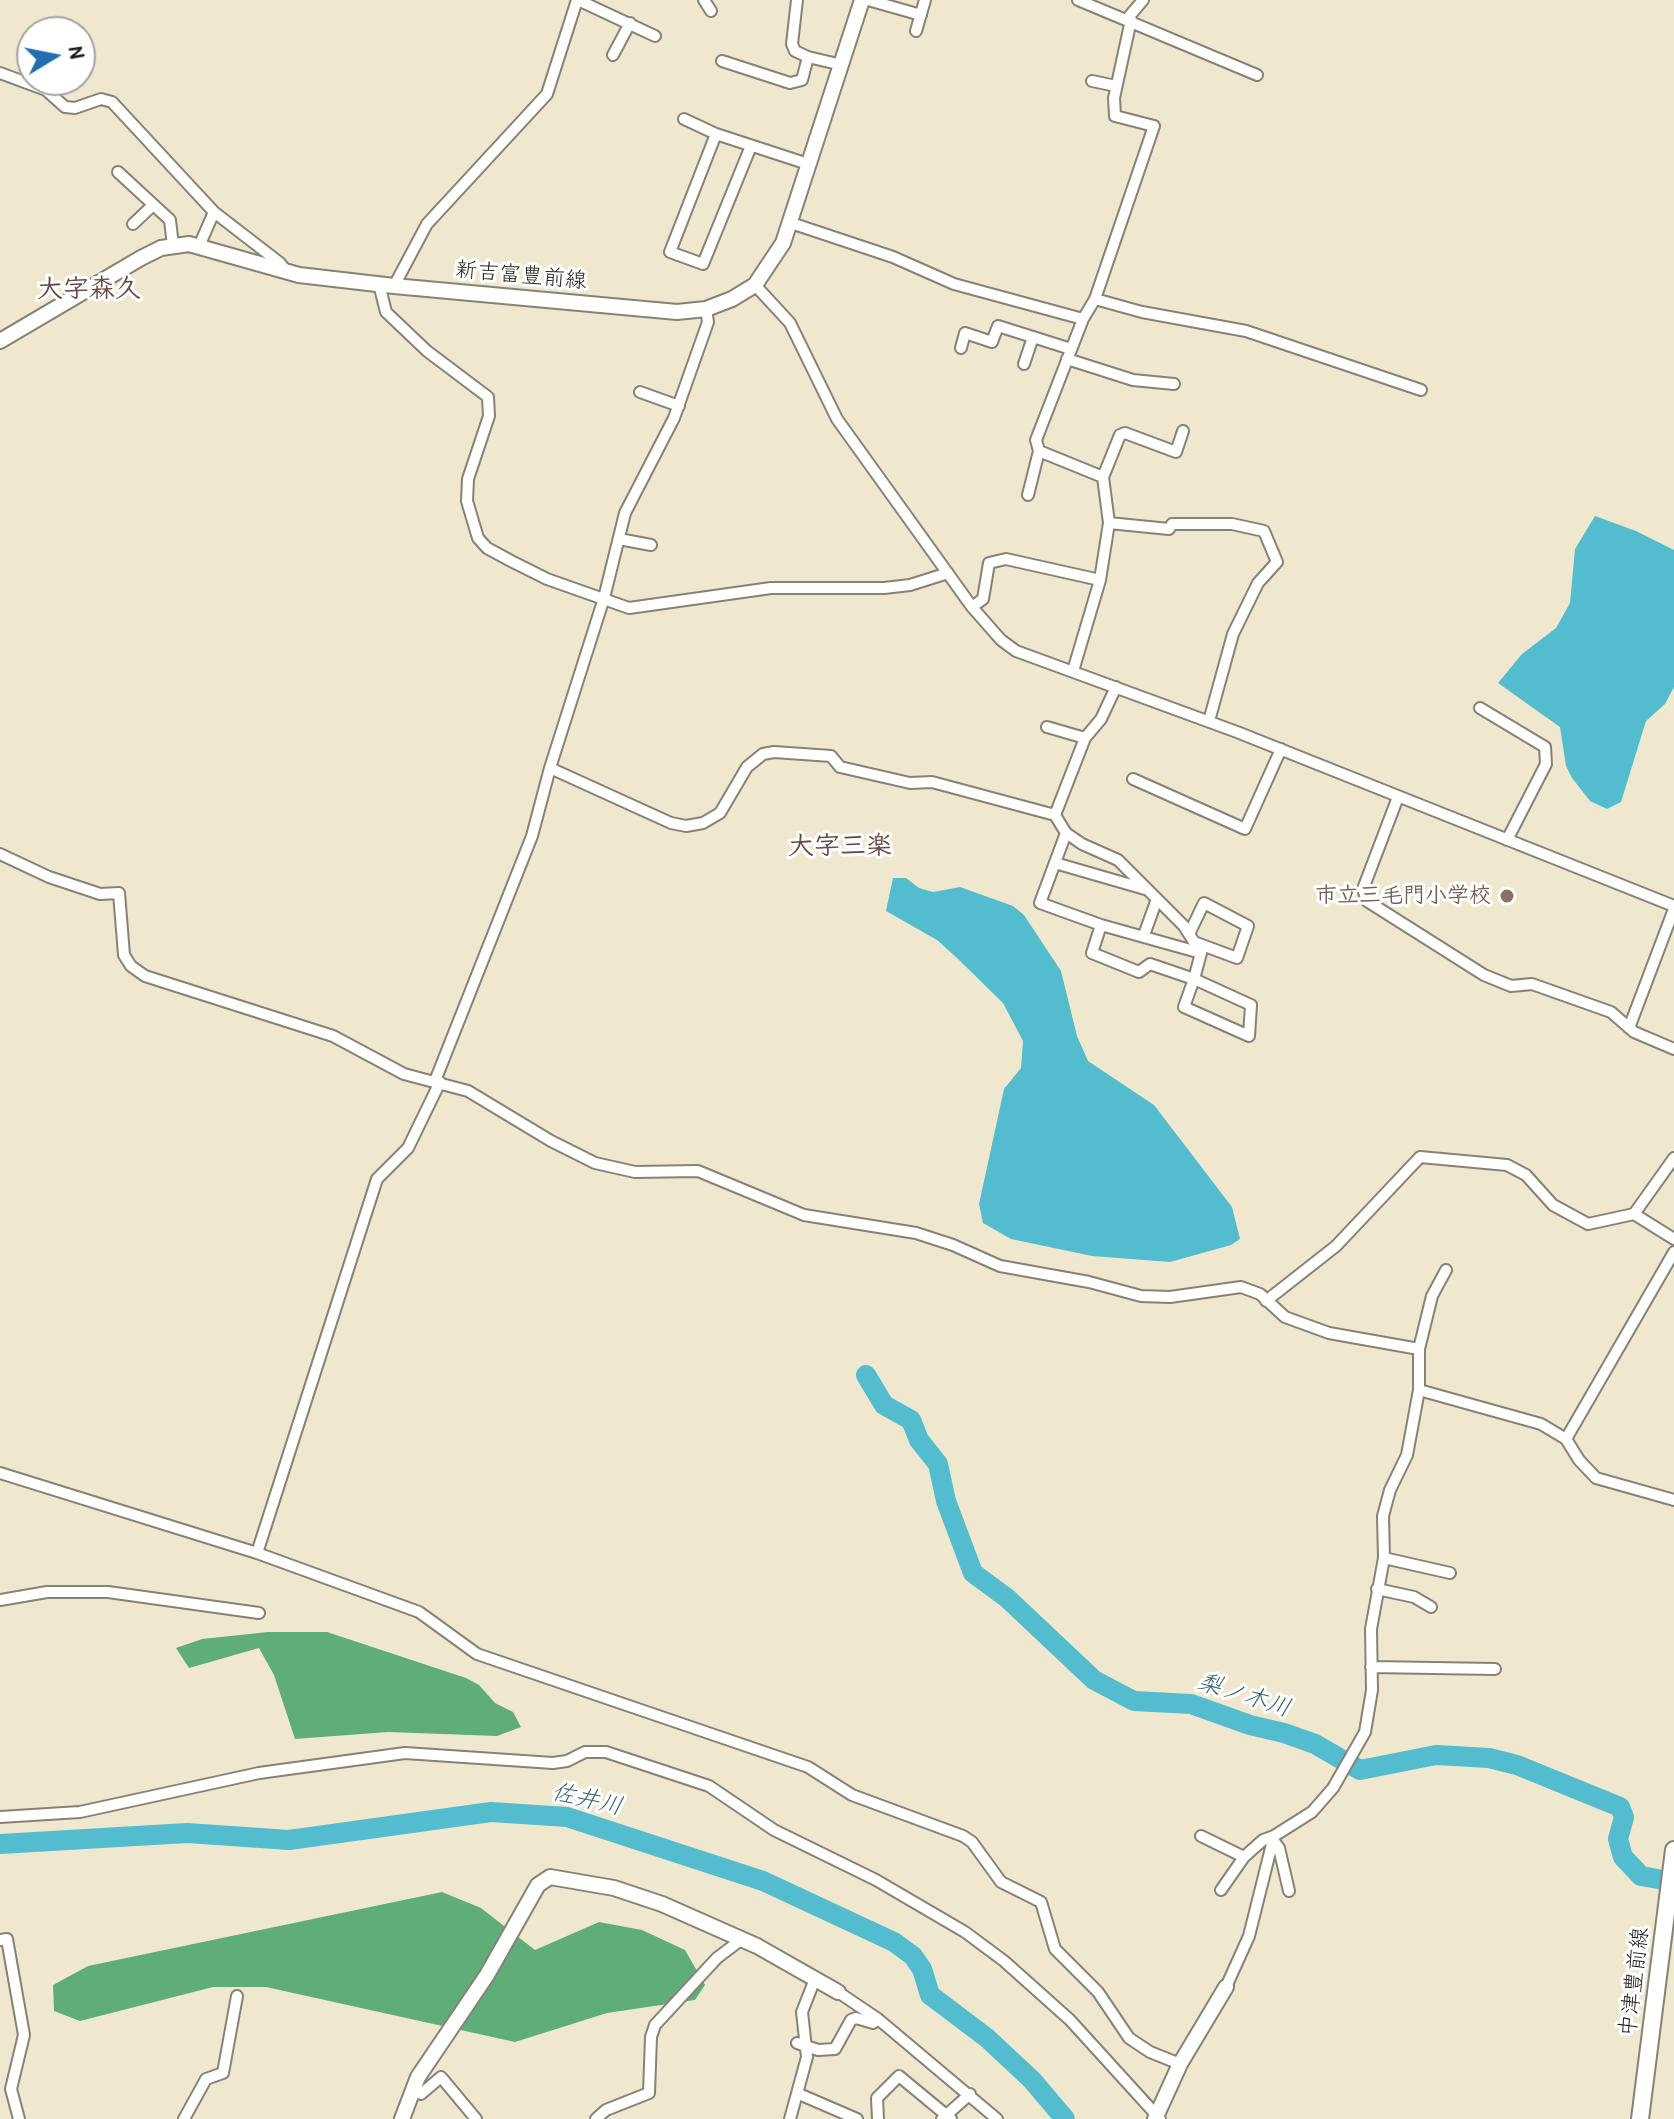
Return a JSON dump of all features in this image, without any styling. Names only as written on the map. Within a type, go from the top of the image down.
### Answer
[{"type":"main road","name":"新吉富豊前線","points":[[0,341],[141,258],[173,246],[200,244],[286,271],[387,285],[677,312],[706,309],[755,285],[776,259],[791,223],[862,0]]},
{"type":"main road","name":"中津豊前線","points":[[1640,2119],[1674,1850]]},
{"type":"main road","points":[[402,2119],[413,2085],[487,1975],[538,1885],[546,1879],[614,1888],[742,1939],[838,1992]]},
{"type":"main road","points":[[1158,2117],[1180,2064],[1226,1987]]},
{"type":"street","points":[[655,36],[578,0],[547,94],[427,224],[387,285],[386,312],[427,351],[488,397],[488,422],[467,487],[468,507],[482,544],[547,579],[604,598],[612,604],[644,608],[771,588],[897,587],[948,573]]},
{"type":"street","points":[[704,0],[711,11]]},
{"type":"street","points":[[797,0],[792,44],[795,51],[842,65]]},
{"type":"street","points":[[868,0],[921,15]]},
{"type":"street","points":[[916,31],[925,0]]},
{"type":"street","points":[[1078,0],[1097,2],[1158,36],[1257,75]]},
{"type":"street","points":[[1028,495],[1039,451],[1036,440],[1083,319],[1095,299],[1154,126],[1115,116],[1116,86],[1129,20],[1143,0]]},
{"type":"street","points":[[613,55],[630,23]]},
{"type":"street","points":[[722,61],[798,83],[808,57]]},
{"type":"street","points":[[0,73],[46,90],[65,107],[75,108],[101,99],[112,102],[214,212],[286,271]]},
{"type":"street","points":[[1092,81],[1116,86]]},
{"type":"street","points":[[684,119],[716,134],[808,164]]},
{"type":"street","points":[[716,134],[670,252],[703,264],[751,146]]},
{"type":"street","points":[[118,172],[170,220],[173,246]]},
{"type":"street","points":[[133,224],[153,205]]},
{"type":"street","points":[[200,244],[214,212]]},
{"type":"street","points":[[791,223],[893,257],[954,284],[1083,319]]},
{"type":"street","points":[[755,285],[790,323],[837,419],[972,607],[1001,640],[1016,651],[1281,749],[1674,907],[1629,1028]]},
{"type":"street","points":[[1095,299],[1142,312],[1246,331],[1421,390]]},
{"type":"street","points":[[257,1553],[377,1179],[408,1148],[532,836],[550,768],[604,598],[625,513],[653,464],[679,406],[708,322],[706,309]]},
{"type":"street","points":[[961,348],[965,333],[992,342],[998,326],[1033,337],[1133,380],[1174,384]]},
{"type":"street","points":[[1024,364],[1033,337]]},
{"type":"street","points":[[640,392],[679,406]]},
{"type":"street","points":[[1073,671],[1100,580],[1109,523],[1103,477],[1120,435],[1125,433],[1176,452],[1183,431]]},
{"type":"street","points":[[1039,451],[1103,477]]},
{"type":"street","points":[[1109,523],[1169,529],[1172,524],[1232,524],[1264,531],[1277,562],[1258,583],[1233,634],[1209,721]]},
{"type":"street","points":[[619,539],[651,545]]},
{"type":"street","points":[[972,607],[983,599],[989,563],[1006,559],[1100,580]]},
{"type":"street","points":[[1055,815],[1085,738],[1101,719],[1116,687]]},
{"type":"street","points":[[1480,708],[1545,747],[1546,764],[1507,840]]},
{"type":"street","points":[[1047,727],[1085,738]]},
{"type":"street","points":[[1133,779],[1245,829],[1281,749]]},
{"type":"street","points":[[550,768],[671,823],[686,826],[703,823],[720,813],[747,767],[763,754],[774,752],[831,756],[840,767],[910,783],[932,782],[1055,815],[1066,833],[1118,860],[1192,938],[1201,953],[1194,979],[1184,1007],[1249,1036],[1251,1005],[1194,979],[1150,964],[1139,972],[1092,953],[1101,925]]},
{"type":"street","points":[[1398,797],[1363,889],[1367,901],[1484,975],[1511,986],[1532,984],[1611,1012],[1629,1028],[1674,1049]]},
{"type":"street","points":[[1066,833],[1040,903],[1101,925],[1201,953]]},
{"type":"street","points":[[0,854],[80,888],[100,894],[119,893],[124,955],[131,966],[145,976],[333,1036],[404,1074],[468,1091],[563,1147],[614,1169],[698,1171],[804,1215],[916,1233],[1000,1266],[1089,1282],[1141,1296],[1170,1297],[1235,1286],[1260,1294],[1285,1317],[1329,1333],[1419,1349]]},
{"type":"street","points":[[1055,863],[1145,889]]},
{"type":"street","points":[[1144,935],[1157,899]]},
{"type":"street","points":[[1204,903],[1248,926],[1237,958],[1192,938],[1204,903]]},
{"type":"street","points":[[1266,1301],[1336,1246],[1420,1157],[1507,1165],[1526,1175],[1553,1205],[1588,1224],[1634,1214],[1674,1158]]},
{"type":"street","points":[[1634,1214],[1674,1239]]},
{"type":"street","points":[[1566,1439],[1674,1252]]},
{"type":"street","points":[[1221,1890],[1244,1857],[1263,1840],[1274,1838],[1312,1812],[1333,1788],[1357,1751],[1367,1718],[1371,1629],[1384,1558],[1383,1516],[1390,1490],[1407,1455],[1419,1390],[1419,1349],[1432,1296],[1446,1270]]},
{"type":"street","points":[[1419,1390],[1522,1417],[1566,1439],[1579,1460],[1596,1478],[1674,1500]]},
{"type":"street","points":[[0,1473],[257,1553],[419,1612],[477,1654],[808,1767],[852,1795],[969,1839],[1001,1882],[1041,1902],[1055,1949],[1098,1992],[1129,2038],[1150,2052],[1180,2064]]},
{"type":"street","points":[[1384,1558],[1450,1573]]},
{"type":"street","points":[[1377,1589],[1414,1597],[1431,1607]]},
{"type":"street","points":[[0,1600],[38,1593],[95,1591],[259,1613]]},
{"type":"street","points":[[1371,1667],[1495,1669]]},
{"type":"street","points":[[0,1817],[80,1812],[259,1773],[405,1753],[553,1763],[567,1761],[585,1752],[606,1752],[709,1786],[774,1830],[876,1880],[965,1932],[1026,1979],[1070,2020],[1158,2117]]},
{"type":"street","points":[[1201,1836],[1244,1857]]},
{"type":"street","points":[[1274,1838],[1289,1891]]},
{"type":"street","points":[[1226,1987],[1249,1936],[1274,1838]]},
{"type":"street","points":[[596,2119],[606,2110],[649,2093],[651,2037],[655,2025],[717,1958],[742,1939]]},
{"type":"street","points":[[3,1945],[24,2035],[11,2089],[19,2119]]},
{"type":"street","points":[[790,2119],[807,2057],[801,2044],[802,2012],[815,1979]]},
{"type":"street","points":[[838,1992],[878,2019],[997,2119]]},
{"type":"street","points":[[184,2119],[206,2079],[223,2073],[237,1996]]},
{"type":"street","points":[[801,2044],[818,2050],[835,2049],[851,2020],[856,2018],[873,2023],[878,2019]]},
{"type":"street","points":[[878,2119],[877,2098],[899,2076],[946,2118],[970,2094]]},
{"type":"street","points":[[413,2085],[421,2094],[441,2077],[476,2119]]},
{"type":"street","points":[[799,2094],[857,2119]]},
{"type":"green space","points":[[268,1632],[327,1632],[466,1678],[479,1685],[495,1703],[513,1712],[521,1727],[497,1736],[388,1732],[295,1739],[274,1675],[259,1648],[189,1668],[176,1648],[202,1639]]},
{"type":"green space","points":[[442,1892],[481,1908],[535,1950],[599,1922],[642,1930],[685,1950],[705,1985],[695,2000],[607,2013],[515,2042],[266,1987],[213,1987],[80,2021],[54,2011],[53,1985],[88,1966]]},
{"type":"water","points":[[1595,516],[1636,531],[1674,550],[1674,687],[1665,704],[1646,721],[1621,802],[1607,809],[1590,801],[1572,778],[1566,766],[1560,727],[1498,683],[1522,654],[1556,628],[1570,603],[1575,549]]},
{"type":"water","points":[[893,878],[906,878],[919,888],[933,892],[960,887],[1013,906],[1024,915],[1061,971],[1077,1036],[1088,1061],[1154,1105],[1232,1207],[1240,1239],[1231,1245],[1170,1262],[1092,1256],[1011,1239],[983,1223],[979,1204],[1004,1089],[1021,1068],[1023,1041],[1003,1003],[957,958],[937,940],[886,911]]},
{"type":"waterway","name":"梨ノ木川","points":[[866,1375],[884,1405],[911,1420],[919,1440],[938,1464],[946,1501],[973,1573],[1007,1598],[1094,1680],[1134,1701],[1191,1704],[1250,1725],[1284,1733],[1315,1744],[1360,1770],[1436,1755],[1489,1758],[1517,1765],[1620,1807],[1624,1817],[1618,1839],[1623,1857],[1641,1876],[1658,1879]]},
{"type":"waterway","name":"佐井川","points":[[0,1844],[187,1833],[289,1840],[491,1812],[567,1817],[763,1881],[894,1942],[913,1956],[922,1969],[930,1995],[987,2038],[1032,2080],[1065,2119]]},
{"type":"place","name":"市立三毛門小学校","points":[[1507,896]]},
{"type":"district","name":"大字森久","points":[[89,290]]},
{"type":"district","name":"大字三楽","points":[[840,847]]}]
